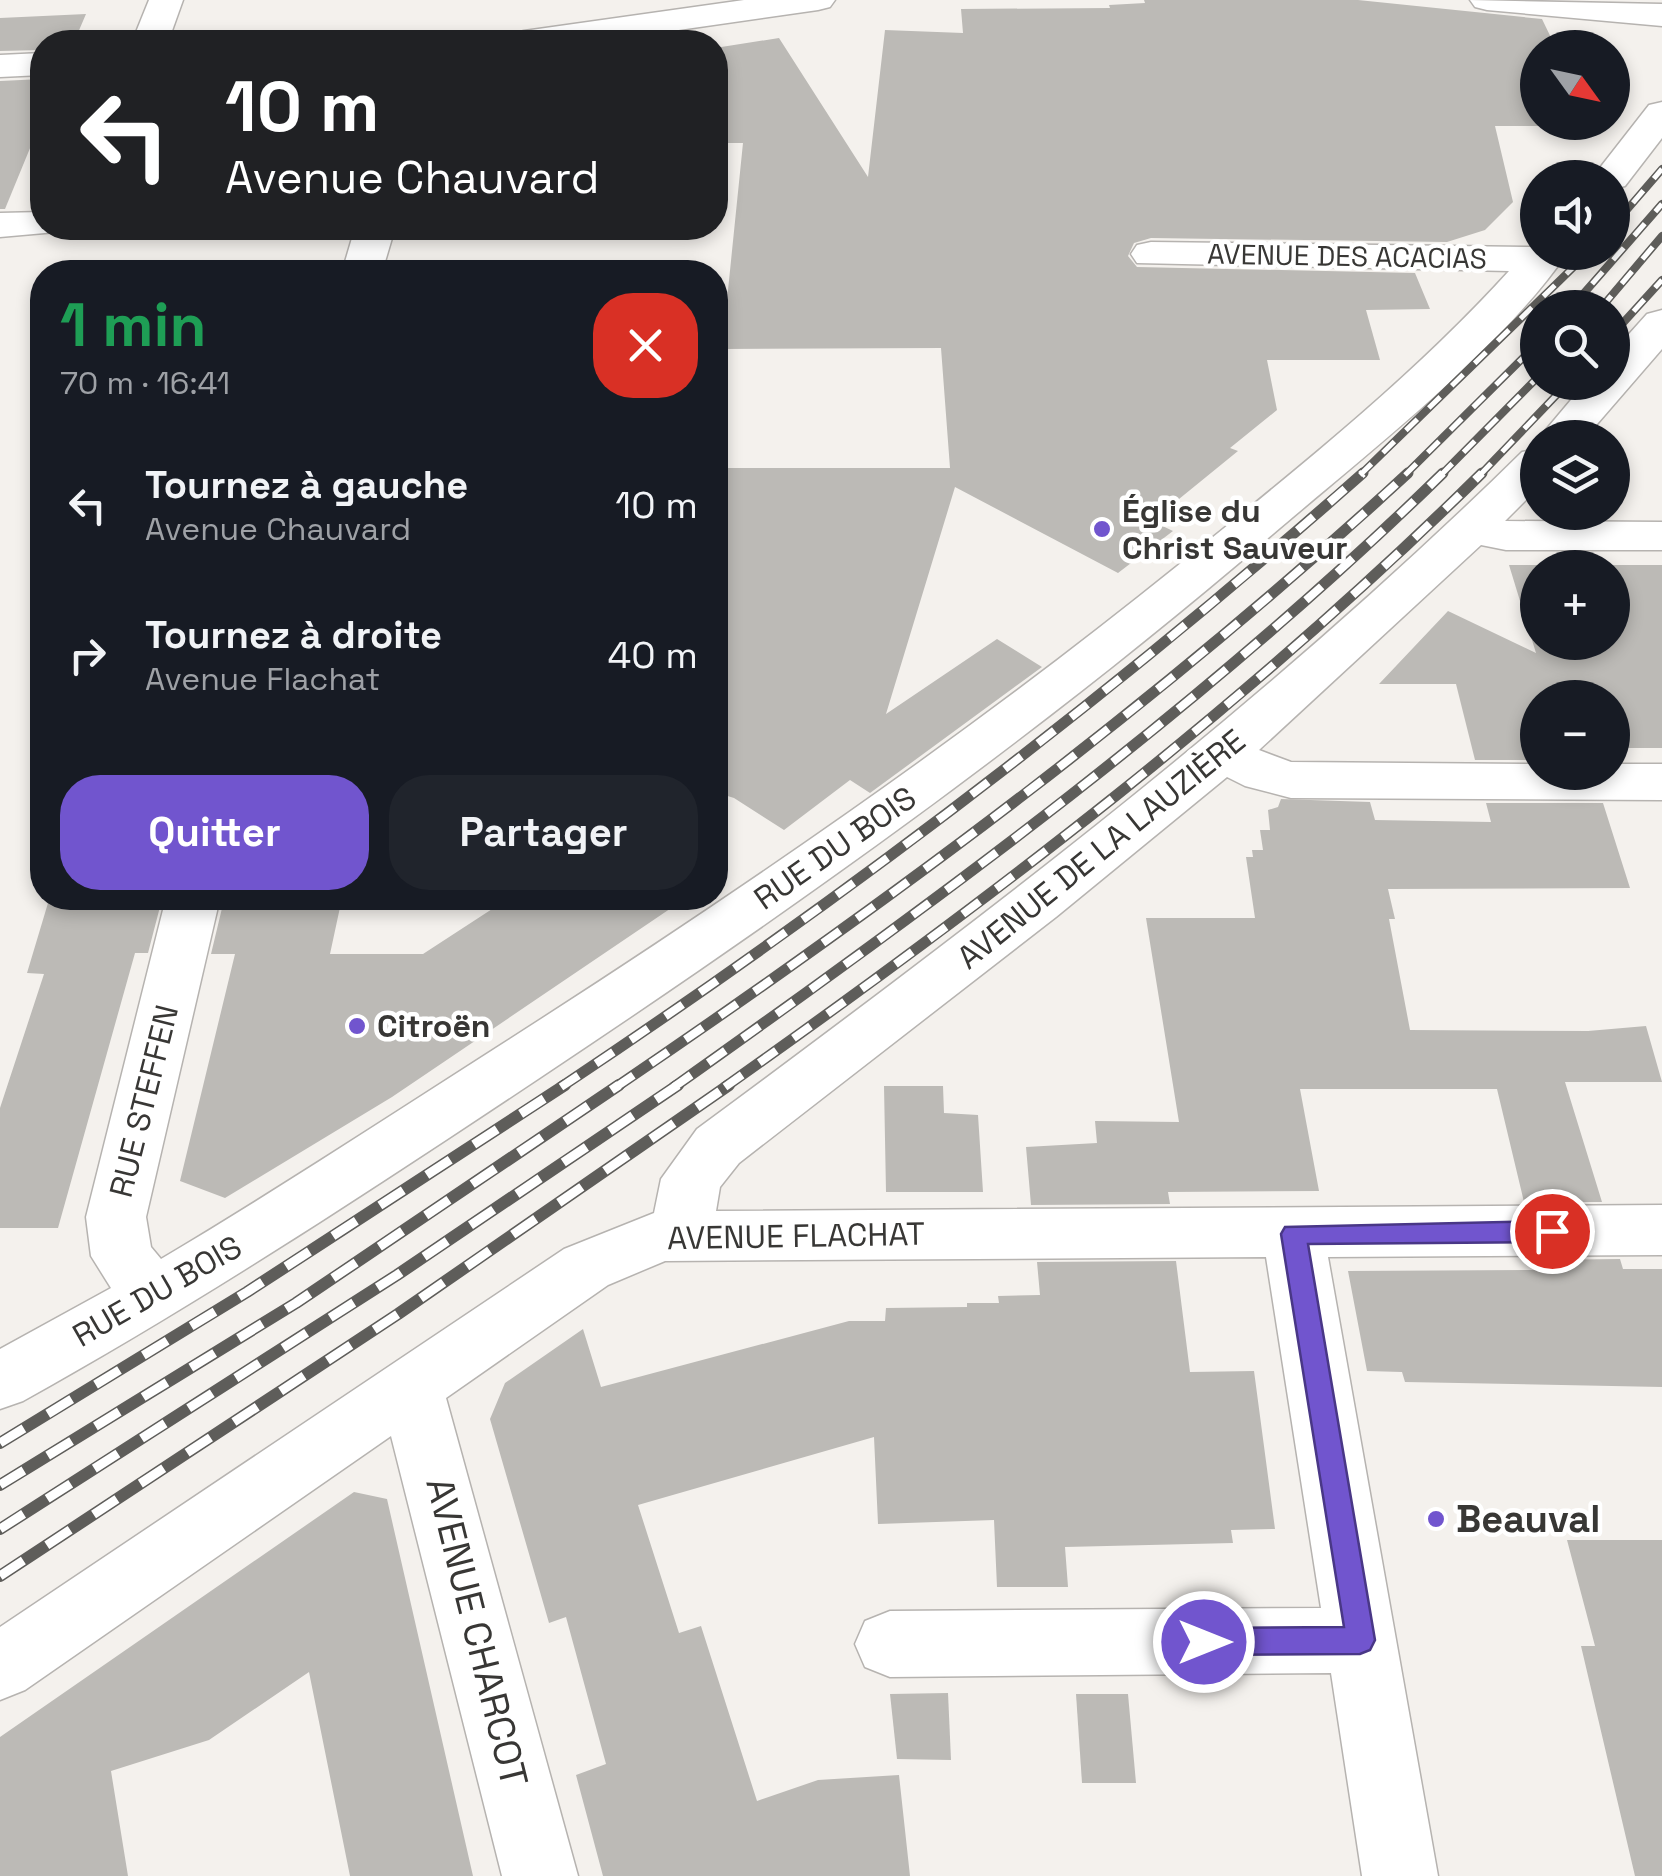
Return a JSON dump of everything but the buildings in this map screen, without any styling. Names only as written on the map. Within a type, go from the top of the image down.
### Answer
[{"type":"street","points":[[155,30],[166,0]]},
{"type":"street","points":[[608,30],[818,0]]},
{"type":"street","points":[[1486,0],[1662,15]]},
{"type":"street","points":[[0,66],[30,65]]},
{"type":"street","points":[[1625,160],[1662,113]]},
{"type":"street","points":[[0,225],[30,224]]},
{"type":"street","name":"AVENUE DES ACACIAS","points":[[1150,254],[1520,256]]},
{"type":"street","name":"RUE DU BOIS","points":[[0,1381],[154,1296],[686,953],[908,797],[1121,638],[1331,460],[1488,317],[1533,270]]},
{"type":"street","points":[[1630,359],[1662,323]]},
{"type":"street","points":[[1576,420],[1594,400]]},
{"type":"street","name":"AVENUE DE LA LAUZIÈRE","points":[[680,1234],[692,1179],[718,1146],[1114,844],[1225,753],[1472,530],[1520,481]]},
{"type":"street","points":[[1472,530],[1506,536],[1662,536]]},
{"type":"street","points":[[1225,753],[1263,774],[1292,780],[1662,782]]},
{"type":"street","name":"RUE STEFFEN","points":[[154,1296],[122,1256],[116,1217],[190,910]]},
{"type":"street","name":"AVENUE FLACHAT","points":[[0,1668],[586,1268],[636,1243],[680,1234],[1662,1230]]},
{"type":"street","points":[[1294,1234],[1400,1876]]},
{"type":"street","name":"AVENUE CHARCOT","points":[[411,1388],[540,1876]]},
{"type":"street","points":[[890,1644],[1360,1640]]},
{"type":"railway","points":[[1630,206],[1662,169]]},
{"type":"railway","points":[[1587,290],[1662,204]]},
{"type":"railway","points":[[1616,290],[1662,236]]},
{"type":"railway","points":[[1360,475],[1571,270]]},
{"type":"railway","points":[[1630,315],[1662,280]]},
{"type":"railway","points":[[1405,475],[1520,361]]},
{"type":"railway","points":[[1443,473],[1520,395]]},
{"type":"railway","points":[[1481,474],[1552,400]]},
{"type":"railway","points":[[561,1087],[769,944],[972,794],[1170,637],[1363,473]]},
{"type":"railway","points":[[616,1087],[822,944],[1023,795],[1219,639],[1408,473]]},
{"type":"railway","points":[[674,1087],[874,944],[1071,795],[1262,639],[1443,473]]},
{"type":"railway","points":[[725,1087],[923,944],[1211,718],[1394,557],[1481,474]]},
{"type":"railway","points":[[0,1443],[247,1292],[565,1085]]},
{"type":"railway","points":[[0,1485],[296,1303],[619,1085]]},
{"type":"railway","points":[[0,1529],[397,1275],[678,1085]]},
{"type":"railway","points":[[0,1576],[398,1314],[729,1085]]},
{"type":"place","name":"Église du Christ Sauveur","points":[[1102,529]]},
{"type":"place","name":"Citroën","points":[[357,1026]]},
{"type":"place","name":"Beauval","points":[[1436,1519]]},
{"type":"route","points":[[1204,1642],[1360,1640],[1294,1234],[1552,1231]]}]
